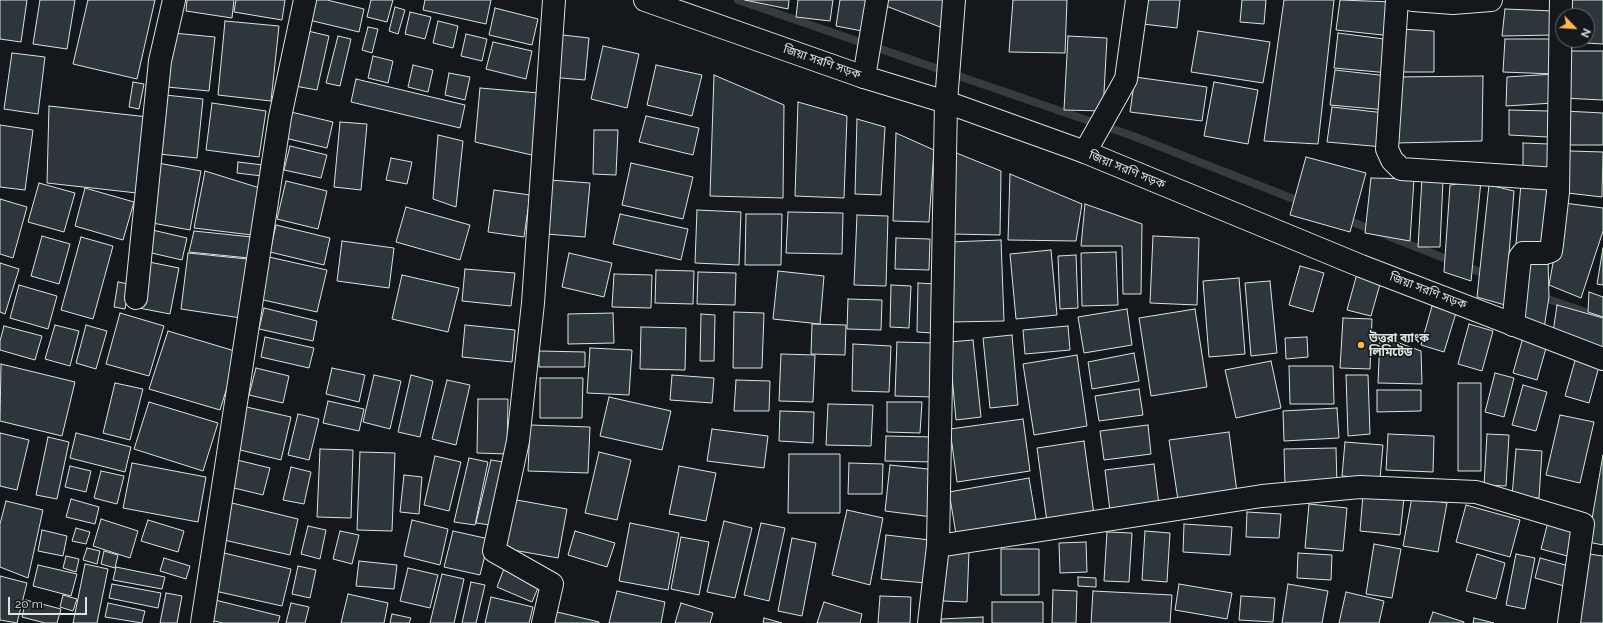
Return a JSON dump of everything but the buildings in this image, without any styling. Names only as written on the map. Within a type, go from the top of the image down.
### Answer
[{"type":"street","points":[[136,298],[160,61],[174,0]]},
{"type":"street","points":[[202,623],[280,117],[305,0]]},
{"type":"street","points":[[543,623],[552,584],[494,551],[518,441],[532,303],[554,0]]},
{"type":"street","name":"জিয়া সরণি সড়ক","points":[[644,0],[864,77],[946,102],[1084,152],[1361,266],[1603,359]]},
{"type":"street","points":[[864,77],[877,0]]},
{"type":"street","points":[[929,623],[938,546],[946,102],[954,0]]},
{"type":"street","points":[[1084,152],[1126,79],[1138,0]]},
{"type":"street","points":[[1397,0],[1387,149],[1392,160],[1401,169],[1558,179]]},
{"type":"street","points":[[1413,0],[1453,2],[1491,0]]},
{"type":"street","points":[[1513,325],[1520,257],[1523,253],[1545,254],[1551,251],[1558,179],[1561,0]]},
{"type":"street","points":[[938,546],[1262,496],[1360,487],[1476,492],[1583,524],[1569,623]]},
{"type":"waterway","points":[[738,0],[1133,136],[1304,203]]},
{"type":"waterway","points":[[1342,218],[1490,276]]},
{"type":"waterway","points":[[1539,296],[1603,318]]},
{"type":"place","name":"উত্তরা ব্যাংক লিমিটেড","points":[[1361,345]]}]
